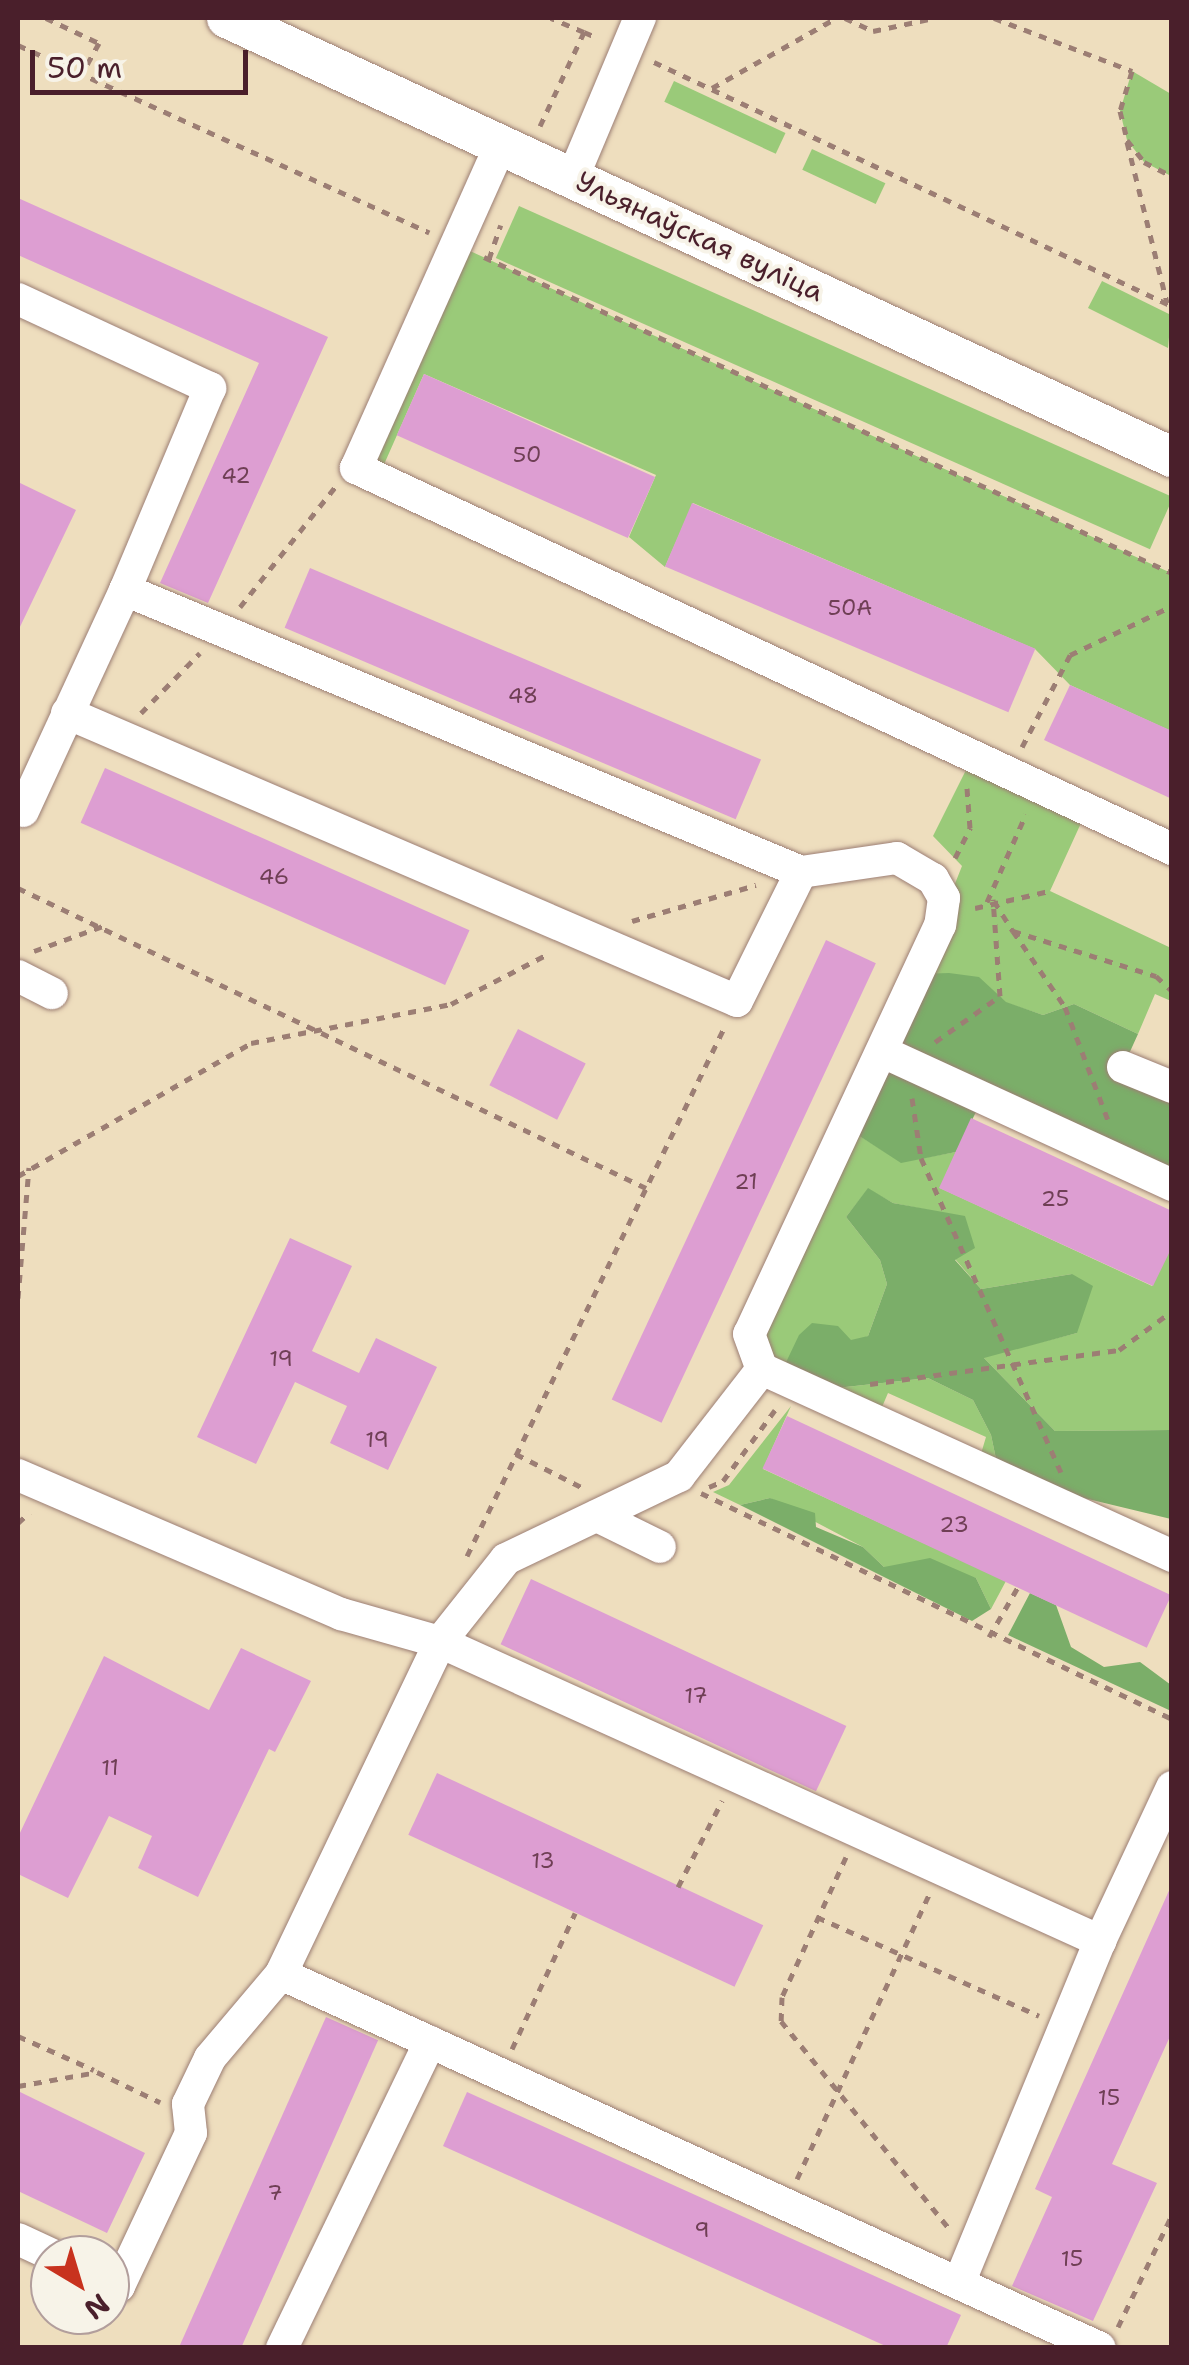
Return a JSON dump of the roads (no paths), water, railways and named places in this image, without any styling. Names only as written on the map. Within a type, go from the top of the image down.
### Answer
[{"type":"main road","name":"Ульянаўская вуліца","points":[[227,18],[1172,457]]},
{"type":"lane","points":[[573,177],[640,18]]},
{"type":"lane","points":[[501,144],[356,468],[965,757],[1172,850]]},
{"type":"lane","points":[[18,299],[210,388],[125,590],[23,811]]},
{"type":"lane","points":[[125,590],[801,872],[897,858],[940,888],[945,907],[895,1057],[749,1334],[762,1369],[1172,1556]]},
{"type":"lane","points":[[67,713],[738,1001],[801,872]]},
{"type":"lane","points":[[18,976],[52,993]]},
{"type":"lane","points":[[895,1057],[1172,1185]]},
{"type":"lane","points":[[1123,1067],[1172,1087]]},
{"type":"lane","points":[[130,2263],[191,2133],[188,2104],[210,2058],[281,1974],[440,1642],[506,1560],[596,1505],[680,1476],[762,1369]]},
{"type":"lane","points":[[18,1475],[341,1614],[440,1642],[1100,1941]]},
{"type":"lane","points":[[596,1505],[660,1547]]},
{"type":"lane","points":[[965,2269],[1100,1941],[1172,1788]]},
{"type":"lane","points":[[281,1974],[785,2204],[965,2269],[1108,2340]]},
{"type":"lane","points":[[282,2348],[430,2042]]}]
